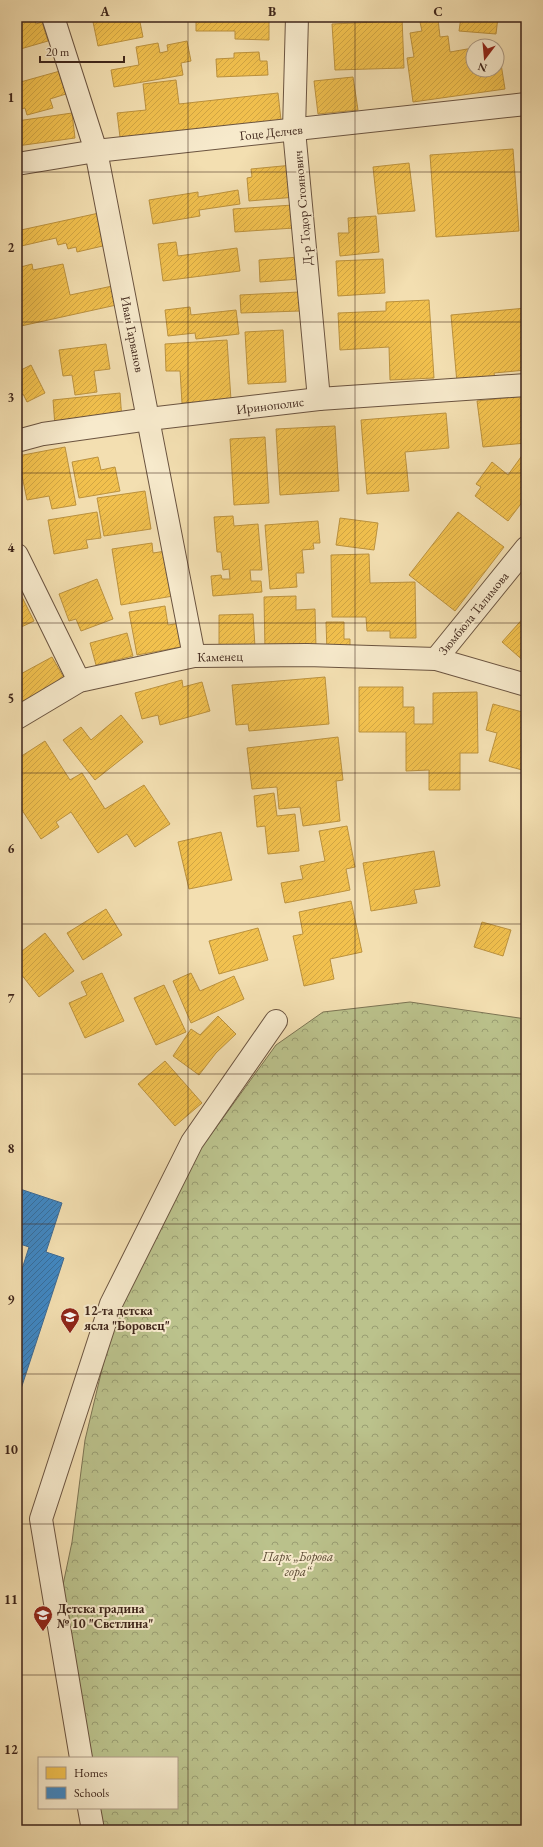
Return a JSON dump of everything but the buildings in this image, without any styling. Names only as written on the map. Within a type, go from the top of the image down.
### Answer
[{"type":"street","name":"Иван Гарванов","points":[[53,17],[96,151],[194,656]]},
{"type":"street","name":"Д-р Тодор Стоянович","points":[[296,17],[294,130],[319,399]]},
{"type":"street","name":"Гоце Делчев","points":[[17,164],[96,151],[526,104]]},
{"type":"street","name":"Иринополис","points":[[17,441],[43,434],[149,419],[319,399],[526,385]]},
{"type":"street","name":"Зюмбюла Талимова","points":[[436,659],[526,548]]},
{"type":"street","points":[[17,555],[79,681]]},
{"type":"street","name":"Каменец","points":[[17,718],[79,681],[194,656],[307,655],[436,659],[526,685]]},
{"type":"street","points":[[81,1757],[41,1519],[112,1304],[192,1142],[276,1021]]},
{"type":"street","points":[[89,1809],[93,1830]]},
{"type":"green space","name":"Парк „Борова гора“","points":[[410,1002],[526,1019],[526,1830],[99,1830],[95,1809],[178,1809],[178,1757],[85,1757],[59,1604],[72,1542],[85,1440],[115,1315],[199,1151],[276,1045],[323,1012]]},
{"type":"place","name":"12-та детска ясла \"Боровец\"","points":[[70,1334]]},
{"type":"place","name":"Детска градина № 10 \"Светлина\"","points":[[43,1632]]}]
